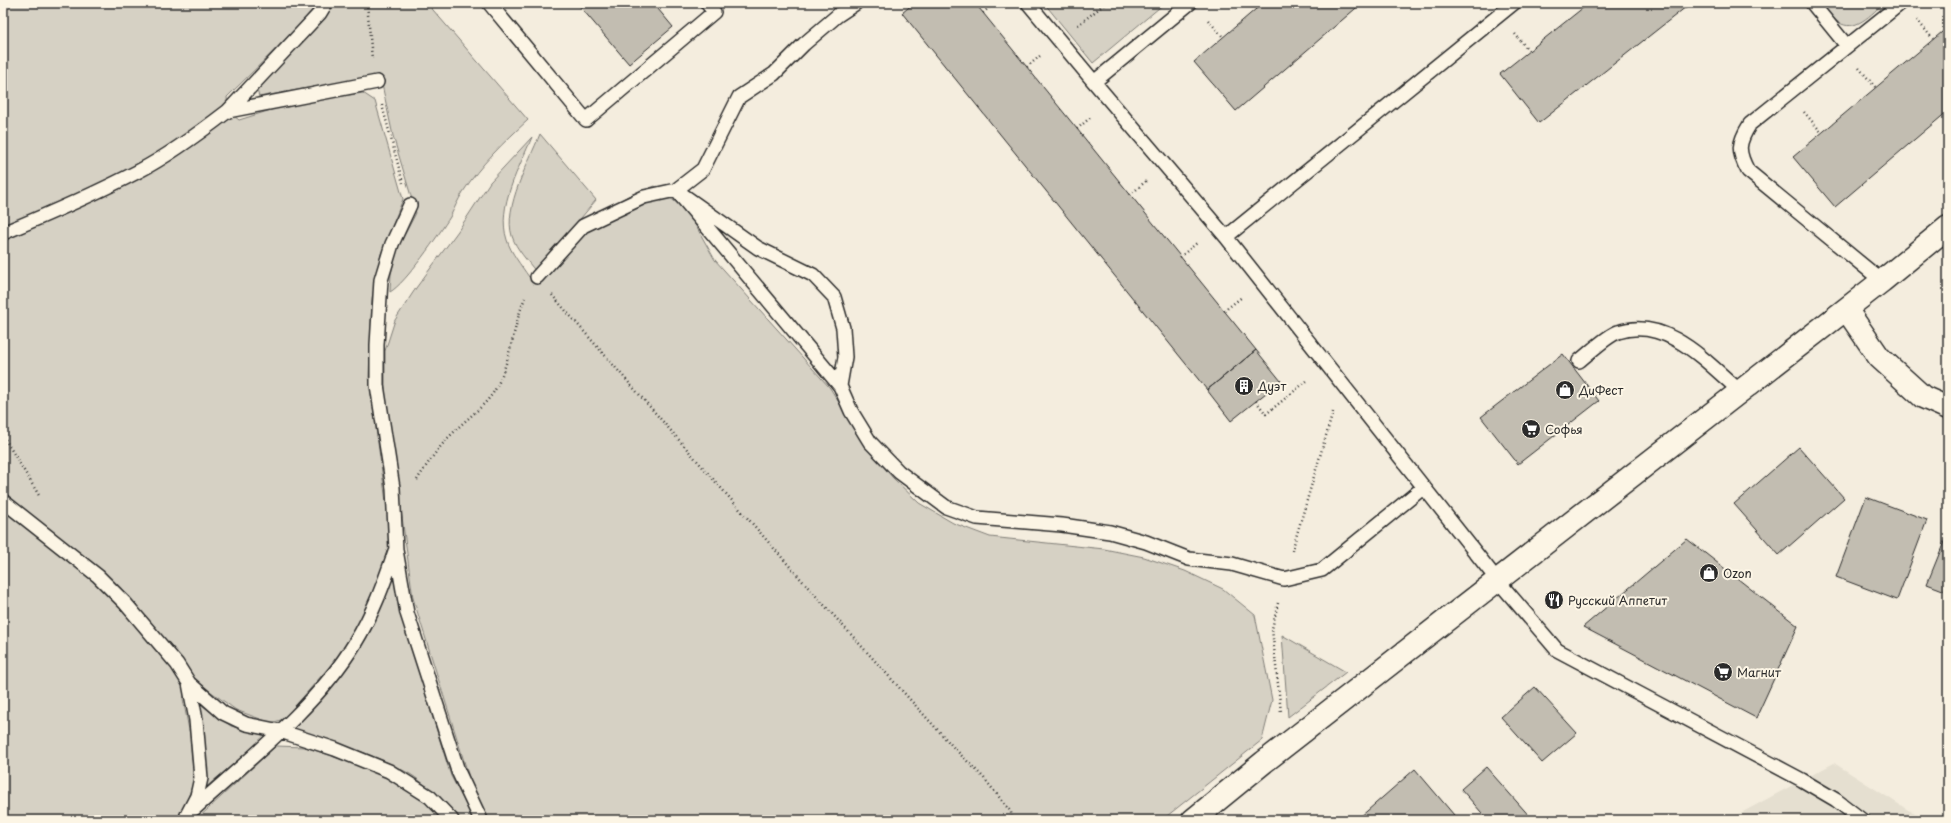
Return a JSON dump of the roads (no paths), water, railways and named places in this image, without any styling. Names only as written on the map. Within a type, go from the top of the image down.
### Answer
[{"type":"street","points":[[1192,820],[1264,762],[1846,310],[1948,226]]},
{"type":"street","points":[[1846,310],[1880,357],[1923,397],[1948,408]]},
{"type":"lane","points":[[3,233],[52,212],[141,170],[208,126],[228,111],[320,13],[326,3]]},
{"type":"lane","points":[[488,3],[586,120],[714,12],[706,3]]},
{"type":"lane","points":[[537,277],[583,226],[644,197],[676,190],[703,169],[739,96],[774,74],[804,44],[838,15],[856,3]]},
{"type":"lane","points":[[1028,3],[1226,237],[1498,581],[1557,650],[1802,780],[1836,800],[1862,820]]},
{"type":"lane","points":[[1094,82],[1190,3]]},
{"type":"lane","points":[[1226,237],[1514,3]]},
{"type":"lane","points":[[1812,3],[1847,46]]},
{"type":"lane","points":[[1882,281],[1748,171],[1740,156],[1740,139],[1750,124],[1901,3]]},
{"type":"lane","points":[[228,111],[377,82]]},
{"type":"lane","points":[[676,190],[840,386],[851,411],[870,442],[899,472],[946,508],[977,518],[1062,525],[1110,532],[1146,542],[1189,559],[1232,564],[1284,579],[1322,570],[1424,486]]},
{"type":"lane","points":[[676,190],[758,248],[813,275],[834,297],[843,328],[845,358],[840,386]]},
{"type":"lane","points":[[410,205],[392,244],[382,280],[378,345],[377,385],[395,516],[396,550],[407,613],[458,771],[482,820]]},
{"type":"lane","points":[[1579,361],[1616,332],[1638,327],[1655,329],[1682,342],[1740,392]]},
{"type":"lane","points":[[3,501],[98,576],[125,603],[177,664],[189,683],[223,713],[246,724],[280,731],[335,749],[389,771],[430,797],[452,820]]},
{"type":"lane","points":[[185,817],[280,731],[322,687],[354,644],[378,600],[396,550]]},
{"type":"lane","points":[[185,817],[197,796],[201,778],[196,720],[189,683]]},
{"type":"place","name":"Дуэт","points":[[1244,386]]},
{"type":"place","name":"ДиФест","points":[[1565,390]]},
{"type":"place","name":"Софья","points":[[1531,429]]},
{"type":"place","name":"Ozon","points":[[1709,573]]},
{"type":"place","name":"Русский Аппетит","points":[[1554,600]]},
{"type":"place","name":"Магнит","points":[[1723,672]]}]
